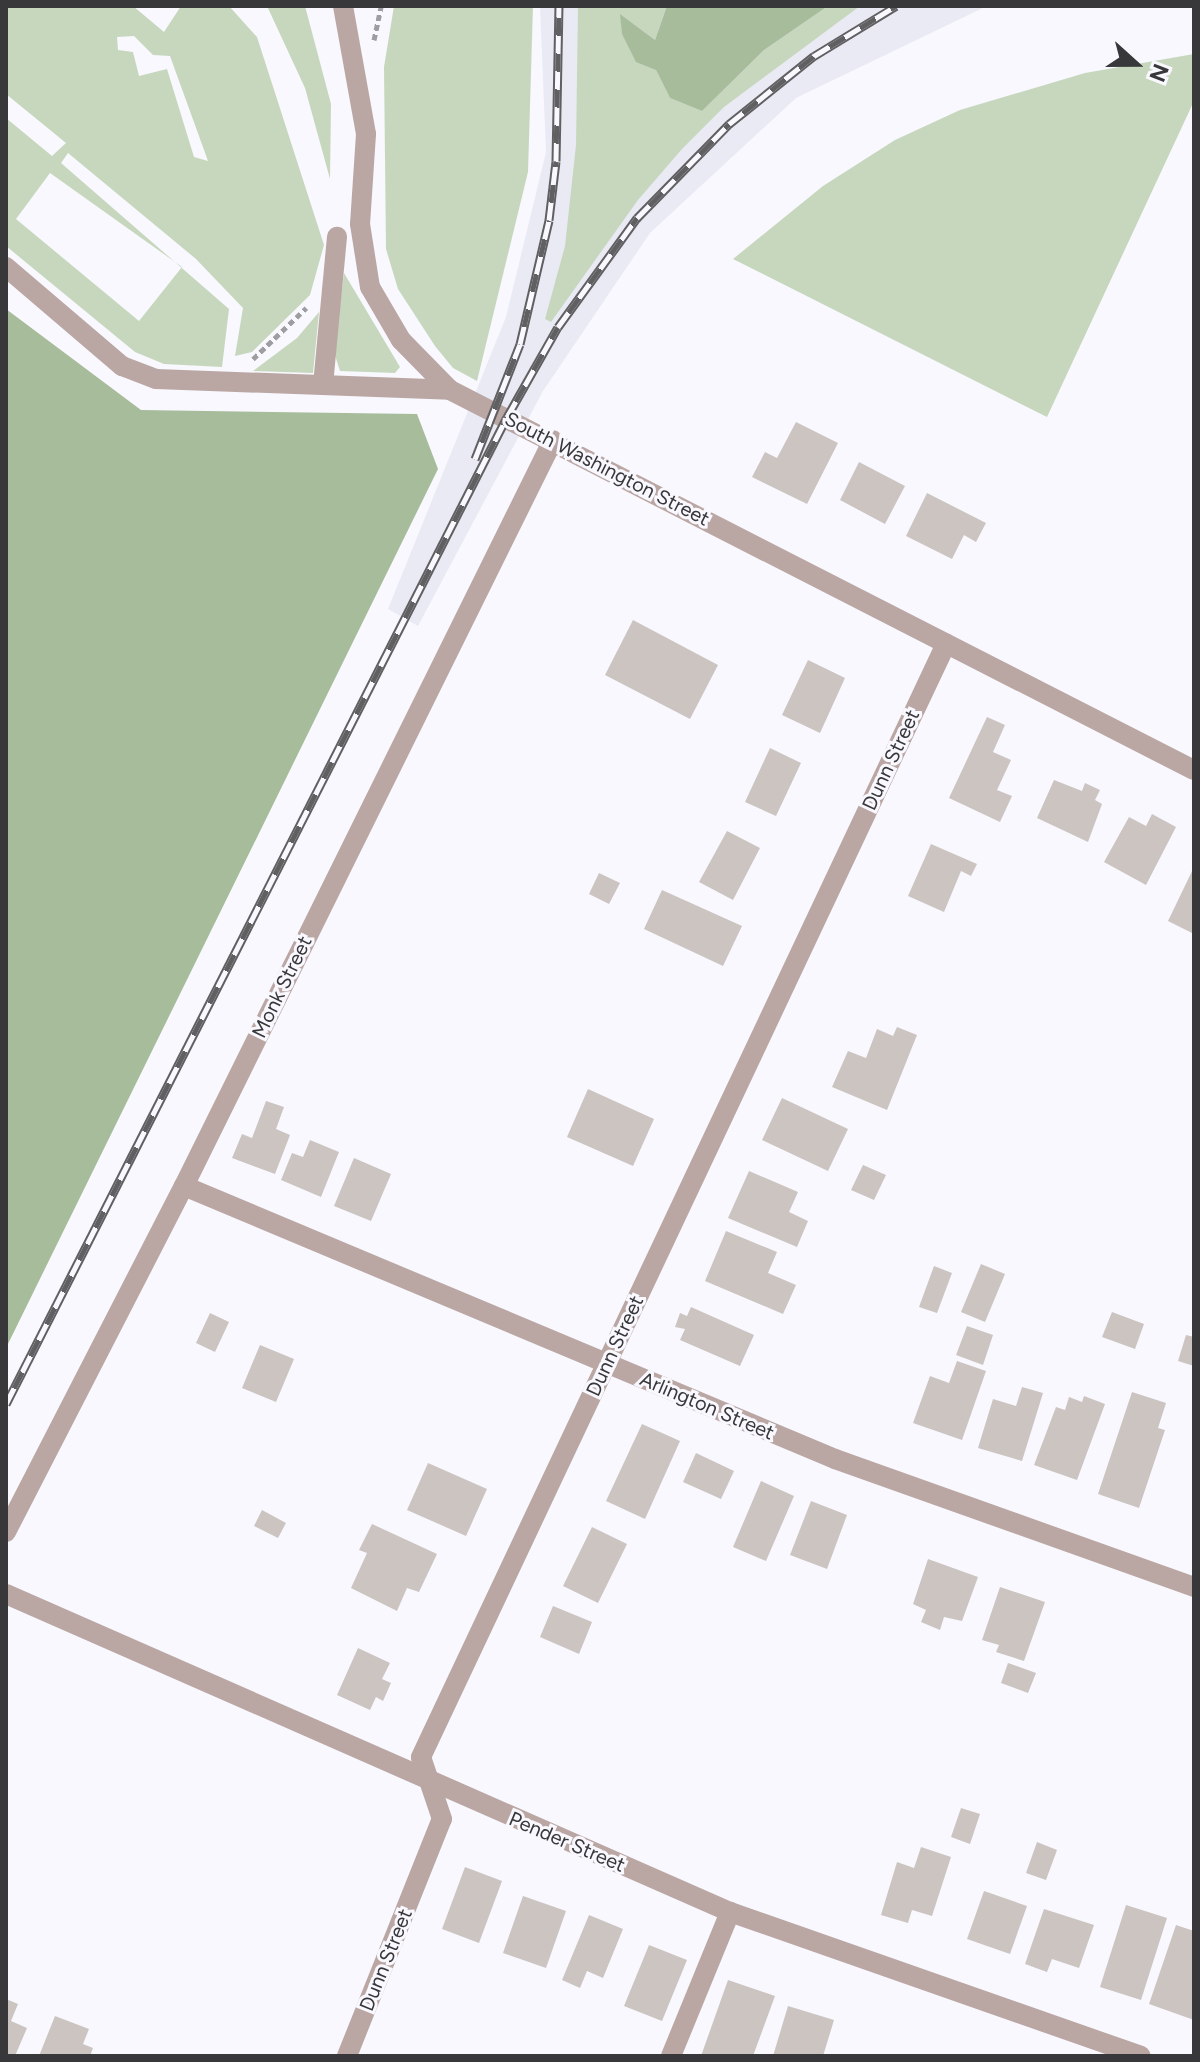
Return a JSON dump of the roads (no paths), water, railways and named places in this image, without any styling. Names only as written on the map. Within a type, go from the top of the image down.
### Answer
[{"type":"street","points":[[343,6],[366,134],[360,224],[370,287],[401,340],[450,390]]},
{"type":"street","points":[[323,385],[337,237]]},
{"type":"street","name":"South Washington Street","points":[[6,267],[122,366],[156,379],[450,390],[1194,770]]},
{"type":"street","name":"Monk Street","points":[[6,1532],[184,1186],[553,440]]},
{"type":"street","name":"Dunn Street","points":[[347,2056],[442,1819],[421,1757],[946,644]]},
{"type":"street","name":"Arlington Street","points":[[184,1186],[947,1503],[1194,1587]]},
{"type":"street","name":"Pender Street","points":[[6,1594],[430,1783],[730,1912],[1141,2056]]},
{"type":"street","points":[[671,2056],[730,1912]]},
{"type":"railway","points":[[475,459],[520,344],[549,220],[556,161],[559,6]]},
{"type":"railway","points":[[6,1404],[507,417],[558,327],[637,218],[729,124],[814,56],[896,6]]}]
